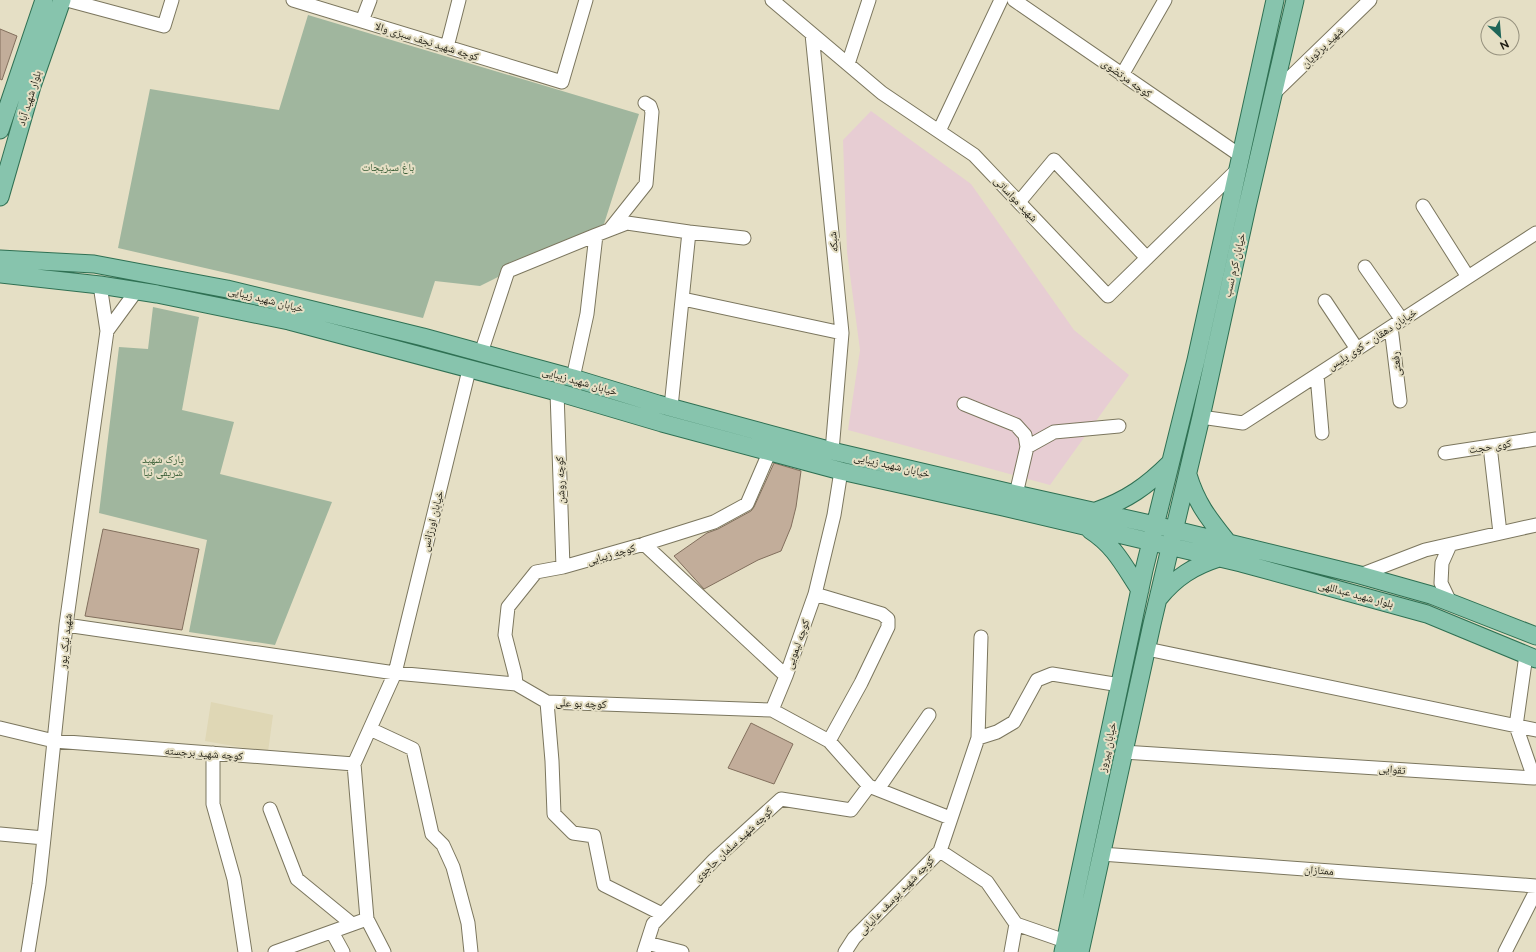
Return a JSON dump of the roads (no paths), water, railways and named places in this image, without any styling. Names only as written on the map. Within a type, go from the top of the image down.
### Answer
[{"type":"main road","name":"بلوار شهید آباد","points":[[0,130],[44,0]]},
{"type":"main road","name":"بلوار شهید آباد","points":[[0,198],[32,86],[62,0]]},
{"type":"main road","name":"خیابان کرم نسب","points":[[1170,546],[1188,475],[1295,0]]},
{"type":"main road","name":"خیابان کرم نسب","points":[[1151,542],[1182,415],[1239,163],[1273,1]]},
{"type":"main road","name":"خیابان شهید زیبایی","points":[[0,259],[94,264],[227,289],[482,353],[832,451],[1174,530]]},
{"type":"main road","name":"خیابان شهید زیبایی","points":[[0,274],[136,290],[289,321],[469,370],[557,392],[769,453],[841,471],[1170,546]]},
{"type":"main road","points":[[382,346],[386,328]]},
{"type":"main road","points":[[1182,415],[1201,417]]},
{"type":"main road","points":[[1096,511],[1117,503],[1131,495],[1158,475],[1170,463]]},
{"type":"main road","points":[[1188,475],[1193,492],[1200,506],[1229,544]]},
{"type":"main road","points":[[1081,525],[1109,544],[1140,590]]},
{"type":"main road","name":"بلوار شهید عبداللهی","points":[[1174,530],[1211,550],[1229,544],[1360,575],[1431,595],[1536,636]]},
{"type":"main road","name":"خیابان پیروز","points":[[1064,946],[1151,542]]},
{"type":"main road","name":"بلوار شهید عبداللهی","points":[[1170,546],[1211,550],[1427,614],[1531,657]]},
{"type":"main road","name":"خیابان پیروز","points":[[1080,952],[1170,546]]},
{"type":"main road","points":[[1158,600],[1170,584],[1180,576],[1206,562],[1211,550]]},
{"type":"street","points":[[67,0],[164,26],[172,0]]},
{"type":"street","name":"کوچه شهید نجف سبزی والا","points":[[293,0],[562,82],[586,0]]},
{"type":"street","points":[[362,21],[370,0]]},
{"type":"street","points":[[447,47],[460,0]]},
{"type":"street","name":"شهید مواساتی","points":[[772,0],[882,93],[974,155],[1108,296],[1239,163]]},
{"type":"street","points":[[848,64],[869,0]]},
{"type":"street","points":[[939,131],[1001,0]]},
{"type":"street","name":"کوچه مرتضوی","points":[[1014,0],[1122,75],[1239,163]]},
{"type":"street","points":[[1122,75],[1165,0]]},
{"type":"street","name":"شهید پرتویان","points":[[1273,94],[1370,0]]},
{"type":"street","name":"شبکه","points":[[812,34],[842,333],[832,451]]},
{"type":"street","points":[[611,228],[646,184],[652,112],[650,106],[645,103]]},
{"type":"street","points":[[1019,202],[1054,160],[1147,258]]},
{"type":"street","points":[[1422,206],[1468,277]]},
{"type":"street","points":[[482,353],[508,271],[611,228],[627,223],[744,238]]},
{"type":"street","points":[[671,407],[689,232]]},
{"type":"street","name":"خیابان دهقان - کوی پلیس","points":[[1201,417],[1243,423],[1536,233]]},
{"type":"street","points":[[573,378],[587,314],[596,235]]},
{"type":"street","points":[[1365,267],[1397,323]]},
{"type":"street","name":"شهید نیک پور","points":[[28,952],[39,884],[66,625],[107,330],[100,285]]},
{"type":"street","name":"شهید نیک پور","points":[[107,330],[136,290]]},
{"type":"street","points":[[683,299],[842,333]]},
{"type":"street","points":[[1325,301],[1357,349]]},
{"type":"street","name":"رفعتی","points":[[1397,323],[1400,401]]},
{"type":"street","name":"خیابان اورژانس","points":[[354,764],[395,673],[469,370]]},
{"type":"street","points":[[1317,375],[1322,433]]},
{"type":"street","name":"کوچه روشن","points":[[557,392],[563,568]]},
{"type":"street","points":[[964,404],[1016,425],[1025,435],[1027,447],[1016,494]]},
{"type":"street","points":[[1027,447],[1054,432],[1119,426]]},
{"type":"street","name":"کوی حجت","points":[[1445,453],[1536,439]]},
{"type":"street","points":[[1490,446],[1500,533]]},
{"type":"street","name":"کوچه زیبایی","points":[[516,684],[515,674],[505,635],[508,607],[536,572],[563,568],[714,522],[748,504],[769,453]]},
{"type":"street","name":"کوچه لیمویی","points":[[644,544],[786,676],[815,594],[834,515],[841,471]]},
{"type":"street","points":[[1360,575],[1425,550],[1536,525]]},
{"type":"street","points":[[1450,545],[1442,563],[1441,583],[1450,602]]},
{"type":"street","points":[[815,594],[882,614],[888,619],[888,627],[864,676],[829,741]]},
{"type":"street","name":"کوچه بو علی","points":[[66,625],[395,673],[516,684],[548,702],[772,710]]},
{"type":"street","points":[[940,851],[978,738],[981,637]]},
{"type":"street","points":[[1147,649],[1536,730]]},
{"type":"street","name":"تقوایی","points":[[1124,752],[1534,778],[1516,726],[1531,657]]},
{"type":"street","points":[[978,738],[997,732],[1014,722],[1037,680],[1052,674],[1120,685]]},
{"type":"street","points":[[786,676],[772,710],[829,741],[873,788],[950,818]]},
{"type":"street","points":[[548,702],[554,814],[573,833],[594,836],[604,885],[662,914]]},
{"type":"street","points":[[873,788],[929,715]]},
{"type":"street","name":"کوچه شهید برجسته","points":[[0,728],[54,741],[354,764]]},
{"type":"street","points":[[370,729],[413,750],[432,834],[443,845],[453,867],[468,923],[471,952]]},
{"type":"street","points":[[213,753],[213,804],[234,879],[245,952]]},
{"type":"street","points":[[354,764],[367,919],[384,952]]},
{"type":"street","name":"کوچه شهید سلمان حاجوی","points":[[645,948],[653,924],[662,914],[714,860],[781,799],[851,810],[873,788]]},
{"type":"street","points":[[270,809],[297,879],[352,924]]},
{"type":"street","points":[[0,834],[44,838]]},
{"type":"street","name":"کوچه شهید یوسف عالیانی","points":[[845,952],[854,938],[940,851],[987,882],[1016,924]]},
{"type":"street","name":"ممتازان","points":[[1101,854],[1536,886]]},
{"type":"street","points":[[1505,952],[1536,891]]},
{"type":"street","points":[[275,952],[367,919]]},
{"type":"street","points":[[1011,952],[1016,924],[1064,946]]},
{"type":"street","points":[[332,932],[343,952]]},
{"type":"street","points":[[645,948],[682,952]]},
{"type":"park label","name":"باغ سبزیجات","points":[[388,167]]},
{"type":"park label","name":"پارک شهید شریفی نیا","points":[[163,465]]}]
